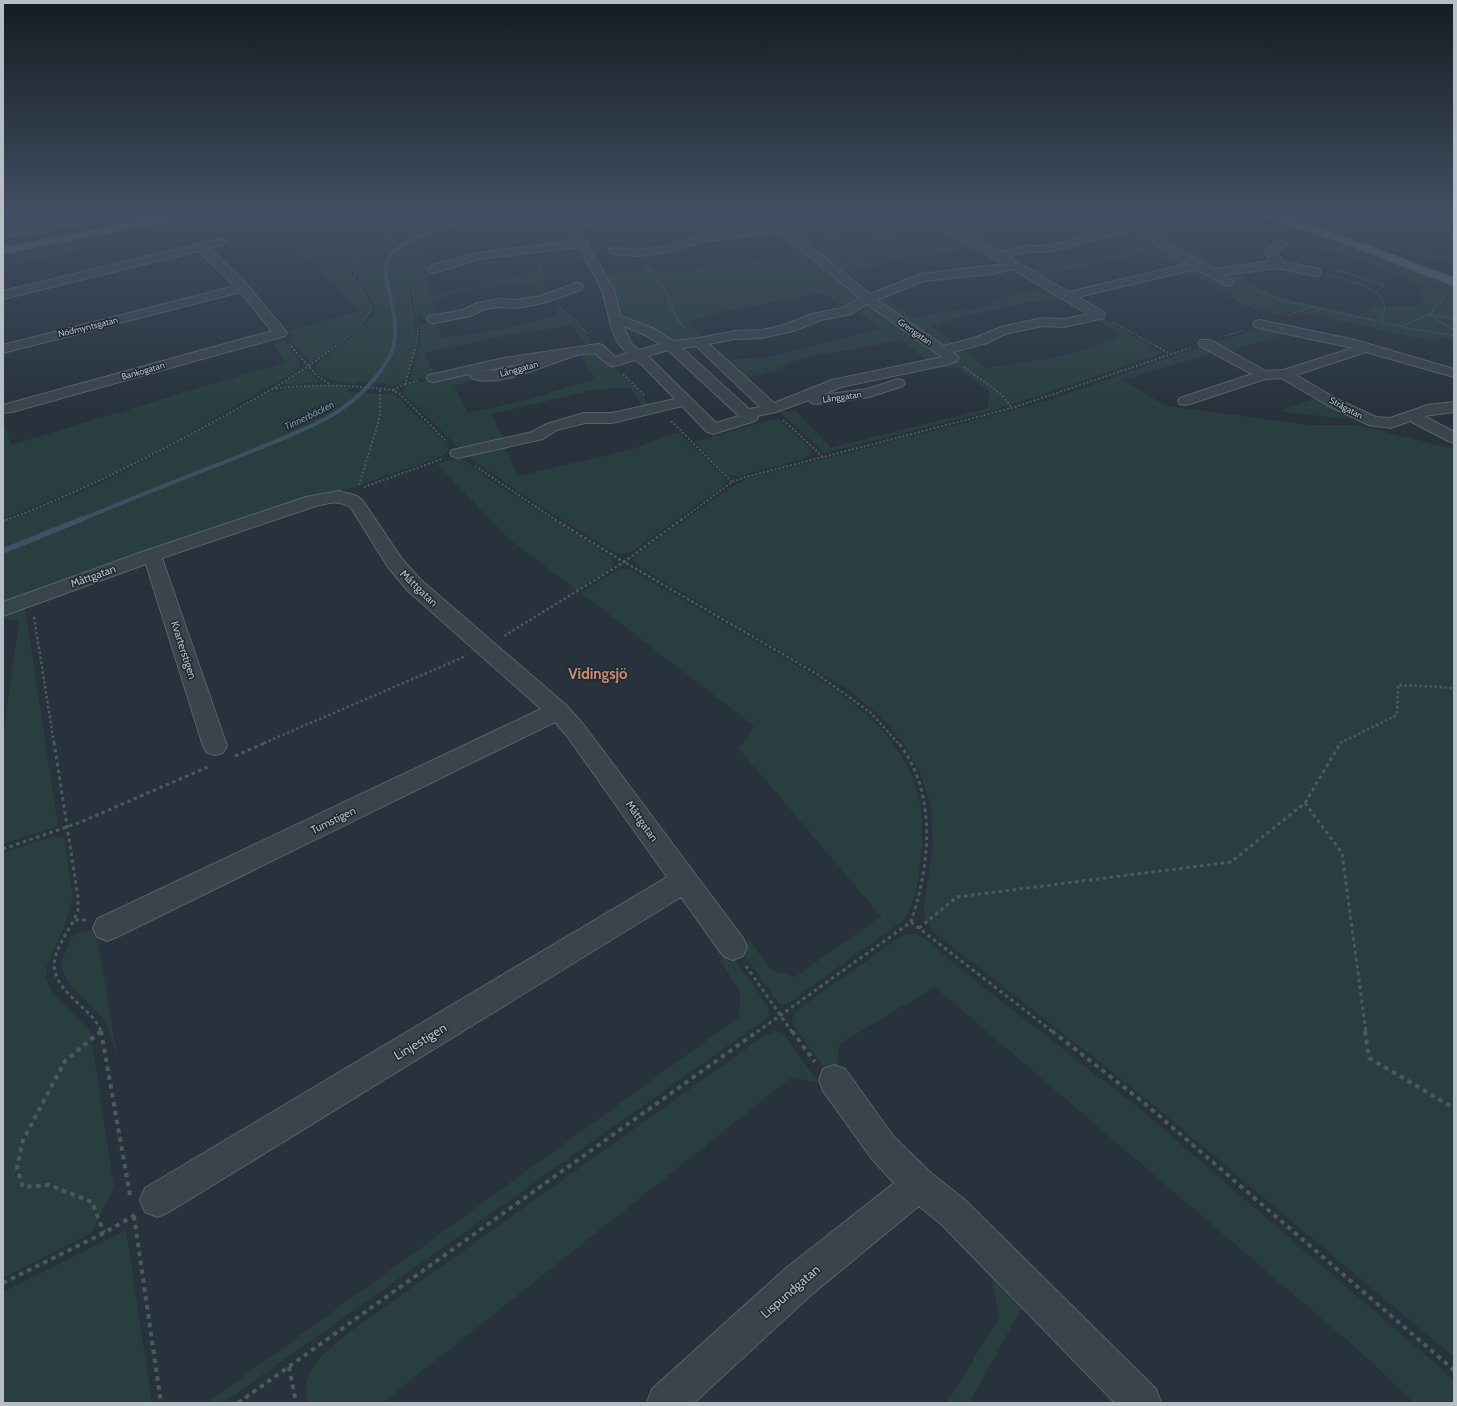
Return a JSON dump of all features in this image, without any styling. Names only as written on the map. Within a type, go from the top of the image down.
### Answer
[{"type":"main road","points":[[1436,280],[1453,287]]},
{"type":"street","points":[[3,295],[66,280]]},
{"type":"street","points":[[235,280],[244,288],[280,333]]},
{"type":"street","points":[[602,280],[608,290],[618,331],[627,346],[647,362],[713,429],[750,418],[671,346],[650,332],[615,318]]},
{"type":"street","name":"Grengatan","points":[[844,280],[945,357],[982,340],[1008,333],[1027,337],[1056,330],[1064,323],[1099,315]]},
{"type":"street","points":[[907,288],[919,280]]},
{"type":"street","points":[[947,287],[967,280]]},
{"type":"street","points":[[1040,280],[1073,295],[1099,315]]},
{"type":"street","points":[[1073,295],[1136,280]]},
{"type":"street","points":[[1049,285],[1063,282]]},
{"type":"street","points":[[434,319],[466,313],[480,315],[492,313],[516,304],[552,297],[577,287]]},
{"type":"street","name":"Nödmyntsgatan","points":[[3,349],[244,288]]},
{"type":"street","points":[[612,362],[671,346],[735,335],[762,334],[791,322],[846,311],[868,299],[907,288],[932,289]]},
{"type":"street","points":[[1260,324],[1364,347],[1454,373]]},
{"type":"street","name":"Bankogatan","points":[[7,409],[280,333]]},
{"type":"street","points":[[699,342],[771,409]]},
{"type":"street","name":"Strågatan","points":[[1205,343],[1264,374]]},
{"type":"street","name":"Strågatan","points":[[1185,401],[1264,374],[1284,374],[1358,351],[1364,347]]},
{"type":"street","name":"Långgatan","points":[[434,378],[516,360],[568,354],[598,348],[612,362]]},
{"type":"street","name":"Långgatan","points":[[746,414],[771,409],[790,403],[869,393],[888,380],[916,376],[942,368],[945,357]]},
{"type":"street","name":"Strågatan","points":[[1284,374],[1308,386],[1334,403],[1374,422],[1391,423],[1428,410],[1454,407]]},
{"type":"street","points":[[458,453],[536,436],[562,436],[599,426],[612,418],[684,401]]},
{"type":"street","points":[[1412,416],[1454,438]]},
{"type":"street","name":"Måttgatan","points":[[3,609],[152,555],[312,501],[332,497],[347,498],[358,505],[403,574],[558,711],[576,730],[733,947]]},
{"type":"street","name":"Kvarterstigen","points":[[152,555],[214,756]]},
{"type":"street","name":"Tumstigen","points":[[107,928],[558,711]]},
{"type":"street","name":"Linjestigen","points":[[138,1206],[684,881]]},
{"type":"street","points":[[834,1080],[883,1148],[920,1185],[953,1212],[1142,1403]]},
{"type":"street","name":"Lispundgatan","points":[[666,1403],[798,1282],[920,1185]]},
{"type":"path","points":[[3,521],[77,492],[121,471],[169,446],[308,366],[353,333],[372,314],[370,302],[354,280]]},
{"type":"path","points":[[392,390],[406,384],[413,365],[418,343],[418,322],[411,281],[412,280]]},
{"type":"path","points":[[658,280],[665,289],[677,319],[691,336],[699,342]]},
{"type":"path","points":[[1235,280],[1271,297],[1381,322],[1454,335]]},
{"type":"path","points":[[1346,280],[1359,284],[1383,298],[1385,303],[1381,322]]},
{"type":"path","points":[[1366,280],[1385,286],[1385,288],[1374,292]]},
{"type":"path","points":[[1402,326],[1429,314],[1435,305],[1453,287]]},
{"type":"path","points":[[234,756],[486,648],[624,562],[732,482],[822,456],[1012,408],[1311,307]]},
{"type":"path","points":[[1429,314],[1454,319]]},
{"type":"path","points":[[1429,314],[1454,330]]},
{"type":"path","points":[[1099,315],[1170,354]]},
{"type":"path","points":[[280,333],[316,375],[330,384]]},
{"type":"path","points":[[945,357],[1002,395],[1012,408]]},
{"type":"path","points":[[612,362],[732,482]]},
{"type":"path","points":[[238,1403],[911,922],[919,900],[926,855],[926,806],[917,774],[908,756],[897,741],[875,716],[846,693],[624,562],[499,483],[458,453],[400,394],[392,390],[330,384],[309,384],[272,388]]},
{"type":"path","points":[[380,389],[378,393],[380,412],[361,474],[358,489],[458,453]]},
{"type":"path","points":[[771,409],[822,456]]},
{"type":"path","points":[[31,598],[78,897],[78,910],[56,953],[56,978],[64,989],[98,1022],[101,1031],[138,1206],[161,1403]]},
{"type":"path","points":[[919,928],[957,897],[1231,862],[1305,803],[1340,742],[1397,715],[1398,685],[1443,687],[1454,689]]},
{"type":"path","points":[[3,849],[68,827],[214,756]]},
{"type":"path","points":[[1305,803],[1342,853],[1369,1058],[1454,1108]]},
{"type":"path","points":[[74,920],[92,920],[102,923],[107,928]]},
{"type":"path","points":[[911,922],[1143,1102],[1454,1370]]},
{"type":"path","points":[[733,947],[780,1016],[824,1073],[834,1080]]},
{"type":"path","points":[[101,1031],[65,1060],[23,1140],[17,1168],[23,1187],[49,1185],[92,1202],[104,1232]]},
{"type":"path","points":[[3,1284],[104,1232],[138,1206]]},
{"type":"path","points":[[289,1367],[296,1403]]},
{"type":"green space","points":[[330,280],[352,280],[364,296],[370,309],[368,315],[356,328],[310,363],[289,340],[294,339],[288,331],[359,311]]},
{"type":"green space","points":[[359,280],[408,280],[414,313],[415,347],[413,358],[406,376],[403,381],[393,386],[384,387],[387,384],[356,382],[354,384],[343,383],[323,377],[315,370],[315,367],[319,362],[359,330],[375,311],[373,302]]},
{"type":"green space","points":[[413,280],[425,280],[432,295],[504,280],[542,280],[549,295],[542,298],[533,286],[525,284],[514,283],[499,285],[468,291],[432,301],[439,317],[424,319],[420,316],[412,281]]},
{"type":"green space","points":[[608,280],[854,280],[873,295],[885,298],[913,318],[952,310],[977,309],[995,300],[1014,294],[1049,288],[1035,280],[1044,280],[1051,288],[1162,353],[1042,395],[988,412],[825,453],[700,340],[675,342],[663,334],[635,323],[622,312],[616,294]],"holes":[[[824,293],[843,309],[857,310],[882,329],[767,357],[724,360],[687,321],[711,316],[714,313]],[[1065,300],[1122,335],[1093,347],[1052,358],[987,368],[932,327],[951,319],[1030,302]],[[900,339],[933,363],[940,366],[956,367],[989,391],[988,408],[831,448],[795,410],[786,412],[771,404],[747,378],[775,371],[790,362],[813,356],[876,345]]]},
{"type":"green space","points":[[1203,280],[1247,280],[1275,295],[1295,301],[1359,315],[1376,305],[1414,307],[1424,301],[1419,286],[1405,280],[1437,280],[1454,286],[1454,340],[1441,338],[1430,341],[1292,311],[1276,315]]},
{"type":"green space","points":[[555,309],[558,309],[582,329],[591,344],[588,348],[572,325],[503,336],[425,353],[435,376],[414,380],[410,379],[420,343],[420,325],[435,320],[442,338],[501,330],[529,323],[558,315]]},
{"type":"green space","points":[[1263,327],[1291,332],[1228,352],[1213,353],[1123,380],[1166,406],[1310,425],[1357,425],[1454,449],[1454,1357],[1145,1098],[931,930],[925,918],[924,906],[933,845],[931,806],[919,770],[902,741],[882,718],[850,691],[647,572],[634,562],[634,559],[638,554],[728,489],[746,479],[1056,398],[1170,357]]},
{"type":"green space","points":[[284,341],[300,362],[300,367],[296,371],[167,446],[124,468],[83,487],[3,519],[3,419],[11,445],[285,362],[274,344]]},
{"type":"green space","points":[[591,351],[601,354],[643,396],[648,405],[645,409],[630,388],[597,389],[492,414],[505,441],[462,449],[459,448],[403,393],[404,388],[411,384],[470,371],[474,380],[454,385],[467,412],[483,410],[596,380],[579,354]]},
{"type":"green space","points":[[306,370],[321,382],[281,385]]},
{"type":"green space","points":[[327,385],[349,388],[348,392],[388,395],[389,393],[394,394],[444,441],[449,447],[448,450],[432,460],[348,489],[327,492],[151,550],[3,603],[3,523],[86,490],[127,470],[268,393],[301,387]]},
{"type":"green space","points":[[1320,397],[1343,410],[1347,419],[1285,412],[1280,410]]},
{"type":"green space","points":[[777,418],[808,446],[811,451],[807,458],[736,477],[726,474],[695,442]]},
{"type":"green space","points":[[678,432],[724,477],[726,483],[634,550],[625,554],[615,553],[529,499],[466,455],[503,445],[518,476],[633,449]]},
{"type":"green space","points":[[456,458],[468,463],[486,477],[613,559],[613,567],[576,590],[509,539],[437,464]]},
{"type":"green space","points":[[623,569],[630,569],[755,641],[819,679],[849,700],[875,723],[897,749],[913,779],[921,814],[921,854],[914,899],[907,915],[901,922],[787,1004],[782,1005],[778,1002],[739,947],[749,940],[771,970],[795,977],[881,916],[739,749],[754,726],[581,593],[611,574]]},
{"type":"green space","points":[[25,608],[58,826],[3,844],[3,736],[19,621],[3,619],[3,616]]},
{"type":"green space","points":[[51,837],[64,838],[73,897],[64,928],[47,965],[46,978],[51,991],[90,1030],[114,1187],[91,1233],[3,1278],[3,853]]},
{"type":"green space","points":[[93,929],[101,956],[117,1057],[106,1022],[67,981],[62,970],[62,961],[70,940],[78,933]]},
{"type":"green space","points":[[906,934],[916,934],[927,940],[964,972],[1140,1109],[1454,1380],[1454,1403],[1414,1403],[1363,1354],[935,987],[839,1044],[837,1068],[829,1074],[793,1025],[792,1020],[795,1013],[804,1005]]},
{"type":"green space","points":[[731,953],[768,1007],[769,1012],[767,1018],[223,1403],[207,1403],[739,1017],[740,991],[720,960]]},
{"type":"green space","points":[[776,1031],[784,1034],[819,1083],[792,1077],[382,1403],[307,1403],[306,1384],[310,1372],[326,1352],[354,1329],[761,1038]]},
{"type":"green space","points":[[126,1230],[152,1403],[3,1403],[3,1292]]},
{"type":"green space","points":[[992,1279],[1021,1309],[969,1403],[947,1403],[999,1317]]},
{"type":"waterway","name":"Tinnerbäcken","points":[[387,280],[395,321],[395,339],[393,347]]},
{"type":"waterway","name":"Tinnerbäcken","points":[[80,520],[285,438],[334,414],[352,401],[377,376],[390,356],[394,346]]},
{"type":"waterway","name":"Tinnerbäcken","points":[[3,551],[82,519]]},
{"type":"district","name":"Vidingsjö","points":[[598,674]]}]
